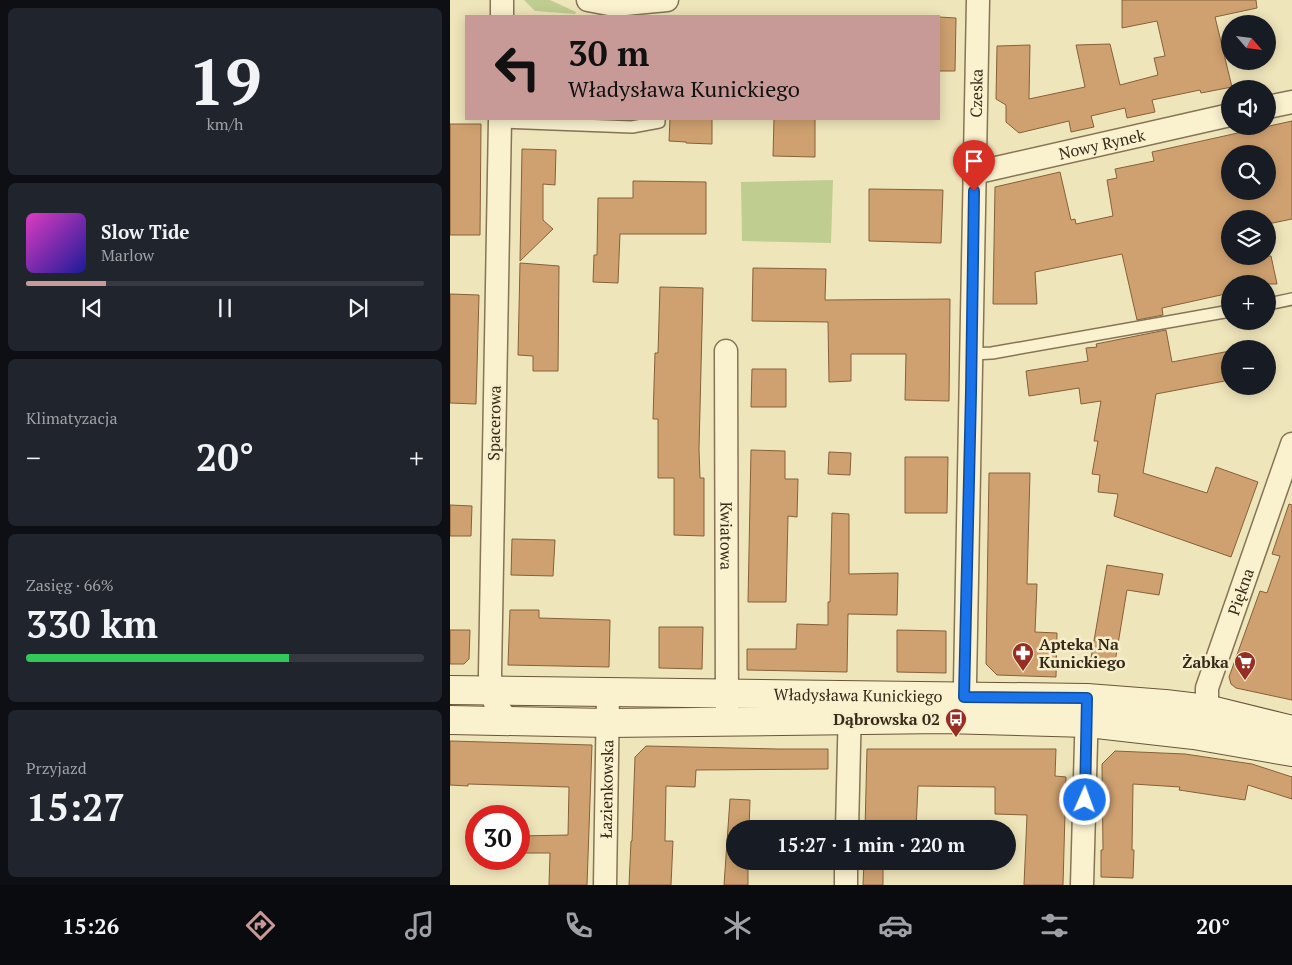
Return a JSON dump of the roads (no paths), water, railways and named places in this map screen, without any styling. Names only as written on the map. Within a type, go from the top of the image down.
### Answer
[{"type":"main road","name":"Władysława Kunickiego","points":[[450,690],[726,693],[944,719],[1087,711],[1165,704],[1207,709],[1292,730]]},
{"type":"main road","name":"Władysława Kunickiego","points":[[450,720],[608,723],[727,721],[850,707],[964,697],[1087,711],[1155,729],[1224,739],[1292,752]]},
{"type":"street","points":[[502,0],[502,15]]},
{"type":"street","points":[[588,0],[614,5],[661,6]]},
{"type":"street","name":"Czeska","points":[[964,697],[978,0]]},
{"type":"street","points":[[1276,105],[1292,102]]},
{"type":"street","name":"Nowy Rynek","points":[[974,173],[1221,117]]},
{"type":"street","name":"Spacerowa","points":[[500,120],[491,691],[497,708],[510,721]]},
{"type":"street","name":"Kwiatowa","points":[[726,352],[727,721]]},
{"type":"street","name":"Piękna","points":[[1207,709],[1207,688],[1292,444]]},
{"type":"street","name":"Łazienkowska","points":[[605,885],[608,693]]},
{"type":"street","points":[[944,719],[964,697]]},
{"type":"street","points":[[847,820],[850,707]]},
{"type":"street","points":[[1207,709],[1224,739]]},
{"type":"street","points":[[1082,885],[1087,711]]},
{"type":"street","points":[[846,870],[846,885]]},
{"type":"lane","points":[[500,120],[632,127],[659,122],[659,120]]},
{"type":"lane","points":[[1276,303],[1292,300]]},
{"type":"lane","points":[[972,354],[1001,351],[1221,312]]},
{"type":"place","name":"Apteka Na Kunickiego","points":[[1023,672]]},
{"type":"place","name":"Żabka","points":[[1245,681]]},
{"type":"place","name":"Dąbrowska 02","points":[[956,738]]}]
